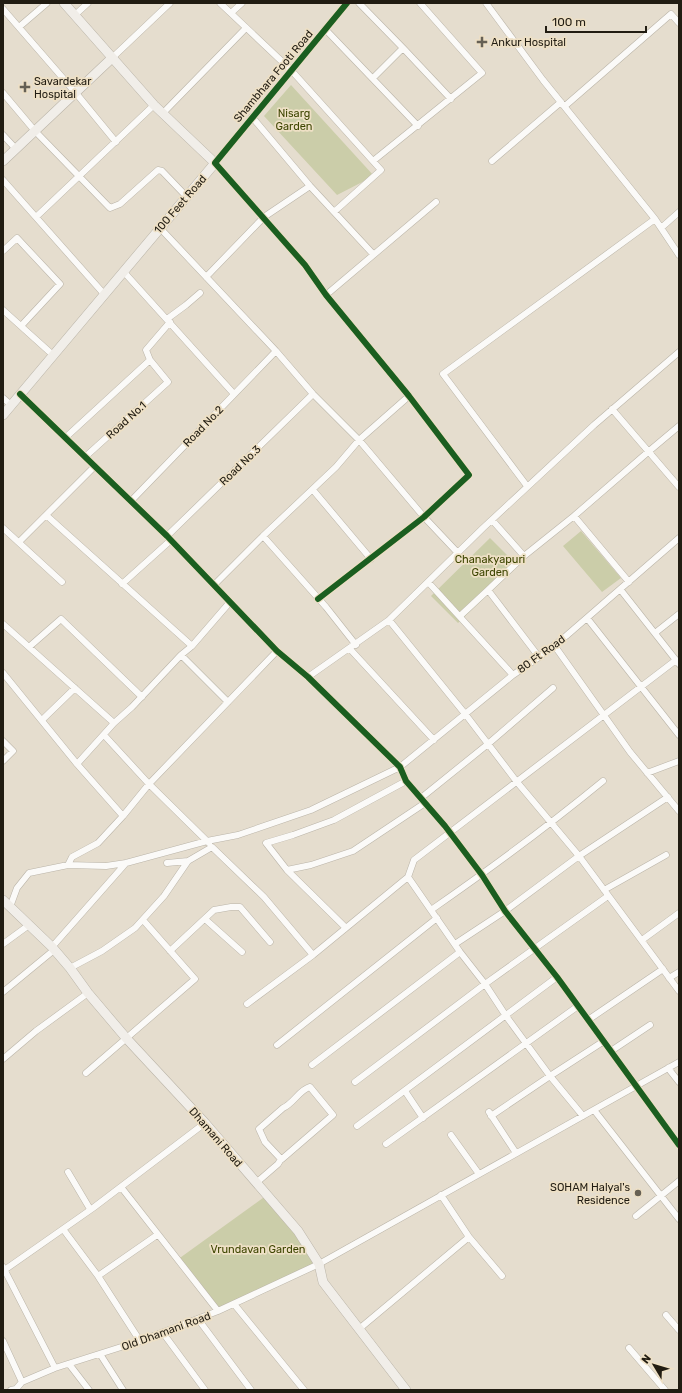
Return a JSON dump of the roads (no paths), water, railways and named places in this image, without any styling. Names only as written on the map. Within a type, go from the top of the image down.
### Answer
[{"type":"main road","points":[[64,3],[154,105],[215,163]]},
{"type":"main road","points":[[3,161],[112,58]]},
{"type":"main road","name":"100 Feet Road","points":[[3,415],[215,163]]},
{"type":"main road","name":"Dhamani Road","points":[[3,900],[53,948],[88,993],[127,1039],[205,1124],[298,1231],[319,1264],[323,1282],[406,1390]]},
{"type":"street","points":[[19,27],[47,3]]},
{"type":"street","points":[[75,15],[88,3]]},
{"type":"street","points":[[112,58],[170,3]]},
{"type":"street","points":[[220,3],[291,70],[381,170],[335,211]]},
{"type":"street","points":[[231,13],[242,3]]},
{"type":"street","name":"Shambhara Footi Road","points":[[215,163],[347,3]]},
{"type":"street","points":[[359,3],[451,99]]},
{"type":"street","points":[[373,161],[482,73],[420,3]]},
{"type":"street","points":[[486,3],[563,104],[655,219],[679,255]]},
{"type":"street","points":[[3,10],[75,92],[116,142]]},
{"type":"street","points":[[492,161],[671,14],[679,23]]},
{"type":"street","points":[[163,113],[246,28]]},
{"type":"street","points":[[325,29],[418,126]]},
{"type":"street","points":[[373,78],[403,48]]},
{"type":"street","points":[[3,93],[35,131],[110,208],[120,204],[158,170],[162,171],[186,196]]},
{"type":"street","points":[[36,217],[154,105]]},
{"type":"street","points":[[252,117],[310,186],[335,211],[373,254]]},
{"type":"street","points":[[3,134],[16,149]]},
{"type":"street","points":[[215,163],[305,265],[326,295],[409,396],[469,474],[424,516],[318,599]]},
{"type":"street","points":[[3,180],[104,294]]},
{"type":"street","points":[[206,277],[264,217],[310,186]]},
{"type":"street","points":[[326,295],[436,202]]},
{"type":"street","points":[[661,228],[679,212]]},
{"type":"street","points":[[527,486],[443,374],[655,219]]},
{"type":"street","points":[[160,228],[276,351],[313,394],[359,440],[457,552]]},
{"type":"street","points":[[3,251],[17,238],[60,284],[21,326]]},
{"type":"street","points":[[123,271],[234,394]]},
{"type":"street","points":[[65,438],[150,360],[146,350],[168,321],[200,293]]},
{"type":"street","points":[[3,310],[54,355]]},
{"type":"street","name":"Road No.2","points":[[131,500],[276,351]]},
{"type":"street","points":[[308,678],[390,620],[457,552],[527,486],[612,409],[679,352]]},
{"type":"street","name":"Road No.1","points":[[85,457],[168,382],[150,360]]},
{"type":"street","points":[[20,394],[169,538],[276,651],[308,678],[400,767],[406,781],[451,833],[506,911],[604,1041],[679,1145]]},
{"type":"street","name":"Road No.3","points":[[122,584],[313,394]]},
{"type":"street","points":[[214,585],[336,467],[359,440],[409,396]]},
{"type":"street","points":[[3,398],[11,405]]},
{"type":"street","points":[[612,409],[679,487]]},
{"type":"street","points":[[460,616],[524,556],[574,516],[679,426]]},
{"type":"street","points":[[19,542],[95,466]]},
{"type":"street","points":[[313,490],[371,559]]},
{"type":"street","points":[[46,515],[192,646]]},
{"type":"street","points":[[574,516],[629,582]]},
{"type":"street","points":[[492,520],[524,556]]},
{"type":"street","points":[[3,528],[62,582]]},
{"type":"street","points":[[263,536],[318,599],[353,647],[434,740]]},
{"type":"street","name":"80 Ft Road","points":[[10,907],[17,888],[29,873],[68,865],[106,866],[126,863],[207,841],[238,835],[311,810],[400,767],[466,715],[513,675],[539,657],[587,618],[679,538]]},
{"type":"street","points":[[428,582],[513,675]]},
{"type":"street","points":[[247,1004],[313,955],[408,877],[414,860],[641,687],[677,662],[620,589]]},
{"type":"street","points":[[488,590],[539,657]]},
{"type":"street","points":[[77,764],[114,723],[142,697],[181,655],[192,646],[230,602]]},
{"type":"street","points":[[655,633],[679,614]]},
{"type":"street","points":[[587,618],[679,735]]},
{"type":"street","points":[[29,647],[61,619],[142,697]]},
{"type":"street","points":[[390,620],[517,782],[579,856],[679,991]]},
{"type":"street","points":[[3,624],[114,723]]},
{"type":"street","points":[[554,645],[604,715],[679,811]]},
{"type":"street","points":[[68,865],[72,857],[98,844],[149,784],[276,651]]},
{"type":"street","points":[[181,655],[228,702]]},
{"type":"street","points":[[3,673],[77,764],[123,816]]},
{"type":"street","points":[[42,720],[75,688]]},
{"type":"street","points":[[421,798],[488,744],[553,688]]},
{"type":"street","points":[[104,735],[149,784],[264,897],[313,955]]},
{"type":"street","points":[[3,741],[13,750],[3,761]]},
{"type":"street","points":[[648,773],[679,761]]},
{"type":"street","points":[[346,928],[287,870],[266,843],[334,820],[406,781]]},
{"type":"street","points":[[431,910],[482,875],[551,824],[603,781]]},
{"type":"street","points":[[455,944],[506,911],[579,856],[668,797]]},
{"type":"street","points":[[287,870],[311,865],[353,851],[425,803]]},
{"type":"street","points":[[167,863],[188,861],[212,847]]},
{"type":"street","points":[[604,890],[666,855]]},
{"type":"street","points":[[70,968],[102,951],[135,928],[164,896],[188,861]]},
{"type":"street","points":[[3,992],[53,948],[126,863]]},
{"type":"street","points":[[408,877],[526,1044],[583,1116]]},
{"type":"street","points":[[355,1082],[485,984],[608,896]]},
{"type":"street","points":[[170,951],[214,910],[231,907],[240,907],[270,942]]},
{"type":"street","points":[[642,940],[679,913]]},
{"type":"street","points":[[277,1045],[437,918]]},
{"type":"street","points":[[205,919],[242,952]]},
{"type":"street","points":[[86,1073],[195,979],[143,920]]},
{"type":"street","points":[[3,944],[29,925]]},
{"type":"street","points":[[312,1065],[460,952]]},
{"type":"street","points":[[588,1020],[663,969]]},
{"type":"street","points":[[669,978],[679,972]]},
{"type":"street","points":[[357,1126],[557,978]]},
{"type":"street","points":[[3,1059],[36,1031],[88,993]]},
{"type":"street","points":[[386,1144],[578,1006]]},
{"type":"street","points":[[611,1051],[650,1025]]},
{"type":"street","points":[[516,1153],[490,1114],[604,1041]]},
{"type":"street","name":"Old Dhamani Road","points":[[14,1390],[22,1382],[55,1368],[163,1333],[218,1311],[319,1264],[679,1062]]},
{"type":"street","points":[[668,1068],[679,1082]]},
{"type":"street","points":[[256,1183],[282,1159],[264,1142],[259,1129],[283,1108],[288,1106],[306,1088],[310,1087],[333,1115],[282,1159]]},
{"type":"street","points":[[405,1091],[423,1118]]},
{"type":"street","points":[[594,1110],[679,1219]]},
{"type":"street","points":[[55,1368],[4,1269],[90,1210],[205,1124]]},
{"type":"street","points":[[451,1135],[478,1174]]},
{"type":"street","points":[[68,1172],[90,1210]]},
{"type":"street","points":[[636,1216],[679,1181]]},
{"type":"street","points":[[121,1187],[157,1235],[218,1311]]},
{"type":"street","points":[[441,1195],[469,1237],[502,1276]]},
{"type":"street","points":[[63,1229],[98,1276],[140,1341]]},
{"type":"street","points":[[98,1276],[157,1235]]},
{"type":"street","points":[[359,1329],[469,1237]]},
{"type":"street","points":[[234,1304],[304,1390]]},
{"type":"street","points":[[666,1315],[679,1330]]},
{"type":"street","points":[[198,1319],[252,1390]]},
{"type":"street","points":[[163,1333],[205,1390]]},
{"type":"street","points":[[3,1342],[22,1382]]},
{"type":"street","points":[[629,1348],[665,1390]]},
{"type":"street","points":[[100,1354],[123,1390]]},
{"type":"street","points":[[69,1364],[89,1390]]},
{"type":"place","name":"Ankur Hospital","points":[[482,42]]},
{"type":"place","name":"Savardekar Hospital","points":[[25,87]]},
{"type":"place","name":"SOHAM Halyal's Residence","points":[[638,1193]]},
{"type":"park label","name":"Nisarg Garden","points":[[294,119]]},
{"type":"park label","name":"Chanakyapuri Garden","points":[[490,565]]},
{"type":"park label","name":"Vrundavan Garden","points":[[258,1249]]}]
